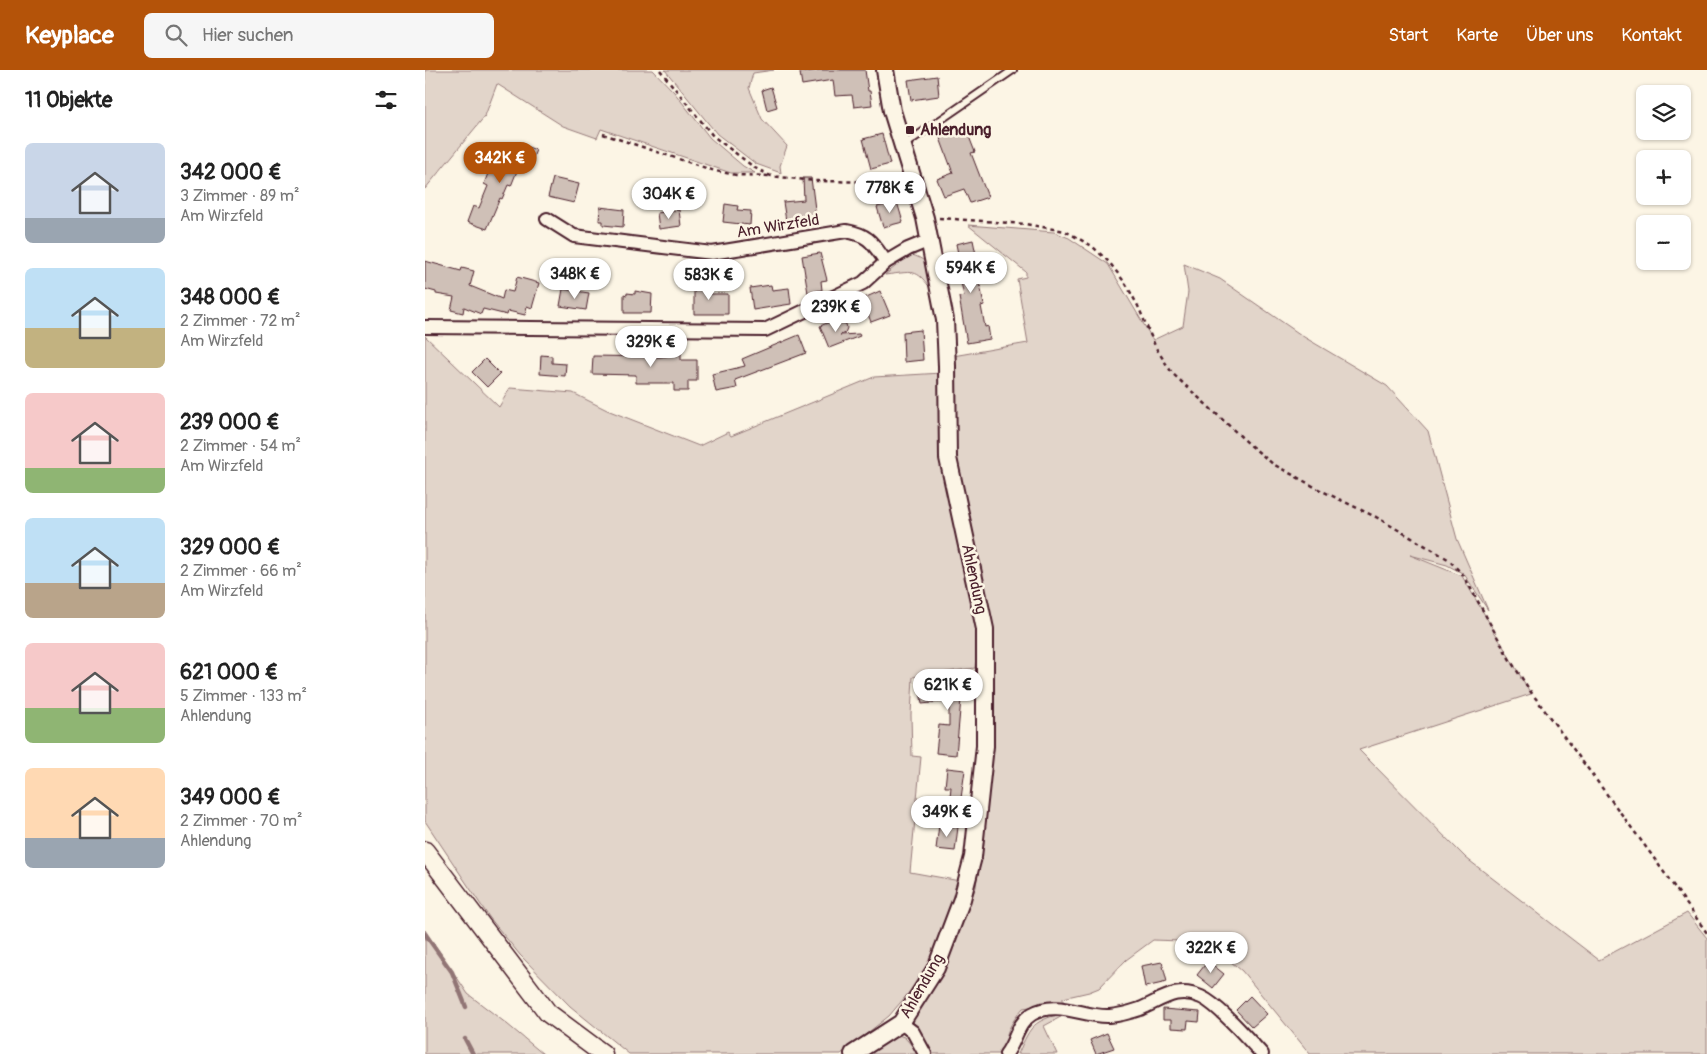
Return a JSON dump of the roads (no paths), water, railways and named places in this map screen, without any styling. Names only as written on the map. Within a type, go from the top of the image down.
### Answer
[{"type":"main road","points":[[425,852],[548,1014],[603,1054]]},
{"type":"street","name":"Ahlendung","points":[[853,1054],[901,1023],[936,968],[962,898],[973,857],[985,746],[985,629],[948,458],[945,320],[925,218],[892,111],[885,70]]},
{"type":"street","name":"Am Wirzfeld","points":[[547,219],[574,236],[712,253],[847,231],[859,233],[869,238],[886,262]]},
{"type":"street","points":[[425,327],[765,330],[863,283],[886,262],[908,249],[930,240]]},
{"type":"street","points":[[1006,1054],[1012,1046],[1021,1023],[1033,1013],[1046,1009],[1062,1008],[1110,1016],[1139,1009],[1177,993],[1192,994],[1206,1000],[1243,1033],[1262,1054]]},
{"type":"street","points":[[901,1023],[913,1032],[925,1054]]},
{"type":"lane","points":[[903,146],[1013,70]]},
{"type":"waterway","points":[[425,934],[452,972],[466,1007]]},
{"type":"waterway","points":[[465,1039],[473,1054]]},
{"type":"place","name":"Ahlendung","points":[[910,130]]}]
